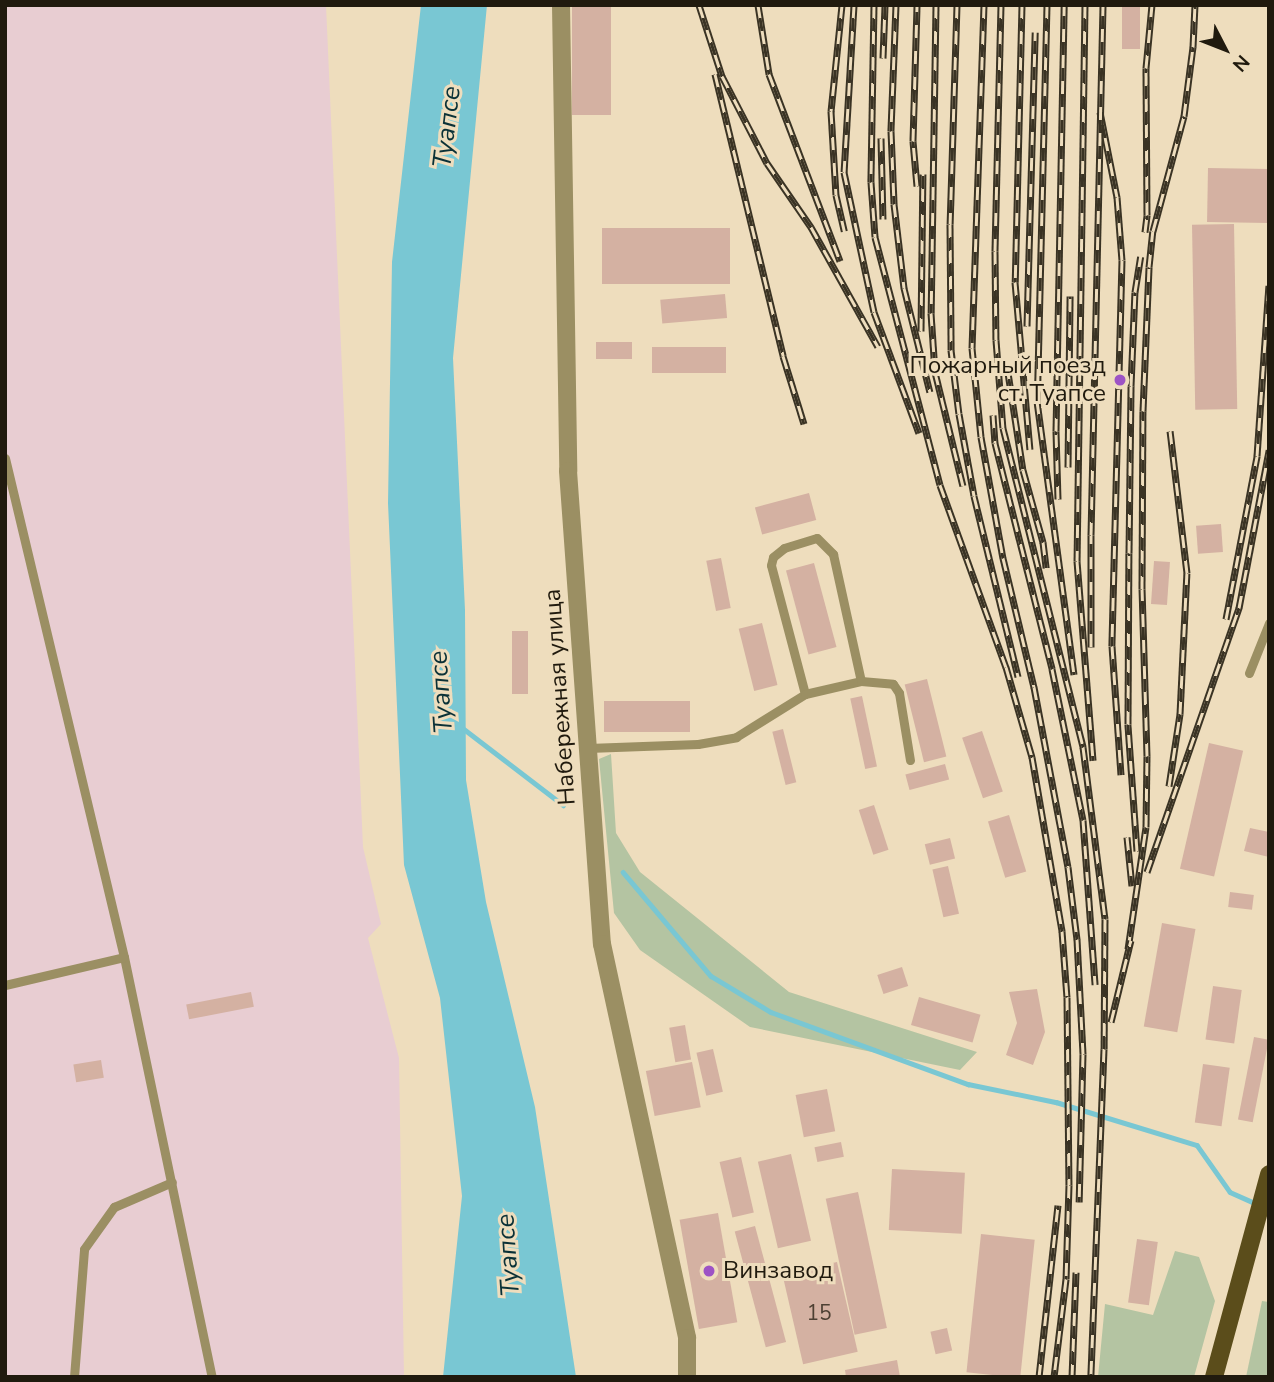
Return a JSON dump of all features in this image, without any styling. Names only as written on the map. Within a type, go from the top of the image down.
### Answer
[{"type":"main road","points":[[1214,1377],[1267,1182]]},
{"type":"street","name":"Набережная улица","points":[[561,5],[568,471],[602,944],[687,1338],[687,1377]]},
{"type":"lane","points":[[5,458],[124,957],[212,1377]]},
{"type":"lane","points":[[805,694],[771,565],[774,557],[784,548],[817,538],[832,554],[861,681]]},
{"type":"lane","points":[[1249,673],[1269,623]]},
{"type":"lane","points":[[588,748],[698,744],[736,737],[805,694],[861,681],[893,684],[899,693],[910,760]]},
{"type":"lane","points":[[5,985],[124,957]]},
{"type":"lane","points":[[74,1377],[84,1249],[114,1207],[172,1182]]},
{"type":"shaded area","points":[[5,5],[326,5],[363,847],[381,924],[368,938],[399,1058],[404,1377],[5,1377]]},
{"type":"green space","points":[[611,754],[616,833],[640,872],[789,992],[977,1052],[960,1070],[750,1027],[640,950],[614,913],[599,759]]},
{"type":"green space","points":[[1175,1251],[1199,1257],[1215,1301],[1194,1377],[1098,1377],[1105,1304],[1153,1315]]},
{"type":"green space","points":[[1262,1301],[1269,1302],[1269,1377],[1246,1377]]},
{"type":"water","name":"Туапсе","points":[[421,5],[487,5],[453,358],[465,610],[466,780],[486,902],[535,1107],[576,1377],[443,1377],[462,1196],[440,998],[404,865],[388,503],[392,262]]},
{"type":"building","points":[[572,5],[611,5],[611,115],[572,115]]},
{"type":"building","points":[[1122,5],[1140,5],[1140,49],[1122,49]]},
{"type":"building","points":[[1208,168],[1269,169],[1268,223],[1207,222]]},
{"type":"building","points":[[1234,224],[1237,409],[1195,410],[1192,225]]},
{"type":"building","points":[[602,228],[730,228],[730,284],[602,284]]},
{"type":"building","points":[[725,294],[727,318],[662,324],[660,300]]},
{"type":"building","points":[[596,342],[632,342],[632,359],[596,359]]},
{"type":"building","points":[[652,347],[726,347],[726,373],[652,373]]},
{"type":"building","points":[[809,493],[816,520],[762,535],[755,507]]},
{"type":"building","points":[[1221,524],[1223,552],[1198,554],[1196,526]]},
{"type":"building","points":[[721,558],[731,608],[716,611],[706,561]]},
{"type":"building","points":[[1154,561],[1170,562],[1167,605],[1151,604]]},
{"type":"building","points":[[814,563],[837,647],[809,655],[786,571]]},
{"type":"building","points":[[762,623],[777,685],[754,691],[739,629]]},
{"type":"building","points":[[512,631],[528,631],[528,694],[512,694]]},
{"type":"building","points":[[927,679],[946,757],[924,762],[905,685]]},
{"type":"building","points":[[862,696],[877,766],[865,769],[850,698]]},
{"type":"building","points":[[604,701],[690,701],[690,732],[604,732]]},
{"type":"building","points":[[783,729],[796,782],[786,785],[772,732]]},
{"type":"building","points":[[982,731],[1003,792],[983,798],[962,738]]},
{"type":"building","points":[[1209,743],[1243,751],[1214,877],[1180,869]]},
{"type":"building","points":[[945,764],[949,779],[910,790],[905,775]]},
{"type":"building","points":[[874,805],[889,850],[873,855],[859,810]]},
{"type":"building","points":[[1009,815],[1026,871],[1005,878],[988,821]]},
{"type":"building","points":[[1250,828],[1269,832],[1269,857],[1244,851]]},
{"type":"building","points":[[950,838],[955,858],[930,865],[925,844]]},
{"type":"building","points":[[948,866],[959,914],[943,917],[932,870]]},
{"type":"building","points":[[1230,892],[1254,895],[1252,910],[1228,907]]},
{"type":"building","points":[[1162,923],[1195,929],[1177,1032],[1144,1026]]},
{"type":"building","points":[[902,967],[908,986],[883,994],[877,975]]},
{"type":"building","points":[[1213,986],[1242,990],[1234,1044],[1205,1039]]},
{"type":"building","points":[[1037,989],[1045,1032],[1033,1065],[1006,1055],[1017,1023],[1009,992]]},
{"type":"building","points":[[251,992],[254,1007],[189,1019],[186,1005]]},
{"type":"building","points":[[919,997],[981,1015],[973,1043],[911,1025]]},
{"type":"building","points":[[685,1025],[691,1059],[675,1062],[669,1028]]},
{"type":"building","points":[[1254,1037],[1269,1040],[1253,1122],[1238,1119]]},
{"type":"building","points":[[713,1049],[723,1092],[706,1096],[696,1053]]},
{"type":"building","points":[[101,1060],[104,1078],[76,1082],[73,1064]]},
{"type":"building","points":[[692,1062],[701,1107],[655,1116],[646,1071]]},
{"type":"building","points":[[1203,1064],[1230,1068],[1222,1126],[1195,1122]]},
{"type":"building","points":[[827,1089],[835,1131],[804,1137],[796,1095]]},
{"type":"building","points":[[841,1142],[844,1157],[817,1162],[814,1147]]},
{"type":"building","points":[[791,1154],[811,1241],[778,1248],[758,1162]]},
{"type":"building","points":[[741,1157],[754,1213],[732,1217],[720,1162]]},
{"type":"building","points":[[892,1169],[965,1173],[962,1234],[889,1230]]},
{"type":"building","points":[[858,1192],[887,1328],[855,1335],[826,1199]]},
{"type":"building","name":"Винзавод","points":[[718,1213],[737,1322],[699,1329],[680,1220]]},
{"type":"building","points":[[755,1226],[786,1342],[766,1347],[735,1231]]},
{"type":"building","points":[[981,1234],[1035,1240],[1020,1377],[966,1372]]},
{"type":"building","points":[[1137,1239],[1158,1242],[1149,1305],[1128,1302]]},
{"type":"building","points":[[837,1262],[858,1352],[803,1364],[782,1275]]},
{"type":"building","points":[[947,1328],[952,1350],[936,1354],[930,1332]]},
{"type":"building","points":[[897,1360],[900,1377],[846,1377],[845,1370]]},
{"type":"waterway","name":"Туапсе","points":[[464,729],[563,805]]},
{"type":"waterway","points":[[623,872],[711,976],[771,1012],[968,1084],[1056,1102],[1197,1145],[1230,1192],[1257,1204]]},
{"type":"railway","points":[[699,5],[722,76],[767,163],[811,227],[878,347]]},
{"type":"railway","points":[[758,5],[769,74],[840,261]]},
{"type":"railway","points":[[842,5],[831,111],[836,195],[844,231]]},
{"type":"railway","points":[[854,5],[844,172],[874,312],[919,433]]},
{"type":"railway","points":[[874,5],[871,182],[875,237],[940,485],[1006,667],[1032,757],[1062,931],[1067,997],[1069,1185],[1066,1279],[1054,1377]]},
{"type":"railway","points":[[883,58],[885,5]]},
{"type":"railway","points":[[896,5],[891,131],[894,204],[904,288],[930,392]]},
{"type":"railway","points":[[917,5],[913,141],[917,186]]},
{"type":"railway","points":[[936,5],[931,313],[935,372],[963,486]]},
{"type":"railway","points":[[957,5],[950,224],[951,350],[974,496],[1018,677]]},
{"type":"railway","points":[[984,5],[972,348],[981,437],[1003,558],[1034,687],[1068,867],[1077,939],[1083,1054],[1079,1202]]},
{"type":"railway","points":[[1001,5],[995,251],[996,340],[1003,428],[1083,747],[1105,919],[1104,1049],[1091,1377]]},
{"type":"railway","points":[[1022,5],[1015,282],[1030,449]]},
{"type":"railway","points":[[1047,5],[1037,401],[1074,675]]},
{"type":"railway","points":[[1058,499],[1056,431],[1064,5]]},
{"type":"railway","points":[[1085,5],[1077,561],[1093,760]]},
{"type":"railway","points":[[1091,647],[1103,5]]},
{"type":"railway","points":[[1145,232],[1146,68],[1152,5]]},
{"type":"railway","points":[[1128,949],[1146,827],[1147,756],[1142,589],[1143,411],[1149,267],[1153,231],[1184,116],[1193,47],[1195,5]]},
{"type":"railway","points":[[1027,326],[1035,32]]},
{"type":"railway","points":[[715,74],[783,356],[804,424]]},
{"type":"railway","points":[[1100,112],[1117,197],[1122,260],[1112,646],[1121,775]]},
{"type":"railway","points":[[881,138],[883,219]]},
{"type":"railway","points":[[921,331],[923,174]]},
{"type":"railway","points":[[1137,851],[1128,724],[1129,553],[1131,386],[1135,292],[1141,256]]},
{"type":"railway","points":[[1226,619],[1257,456],[1269,285]]},
{"type":"railway","points":[[1068,467],[1070,296]]},
{"type":"railway","points":[[1007,366],[1023,470],[1043,542],[1046,568]]},
{"type":"railway","points":[[993,415],[995,443],[1052,669],[1083,820],[1095,985]]},
{"type":"railway","points":[[1169,786],[1180,714],[1187,573],[1170,431]]},
{"type":"railway","points":[[1147,872],[1239,608],[1269,450]]},
{"type":"railway","points":[[1127,837],[1132,886]]},
{"type":"railway","points":[[1111,1022],[1131,940]]},
{"type":"railway","points":[[1039,1377],[1058,1205]]},
{"type":"railway","points":[[1072,1377],[1076,1272]]},
{"type":"place","name":"Пожарный поезд ст. Туапсе","points":[[1120,380]]},
{"type":"place","name":"Винзавод","points":[[709,1271]]}]
